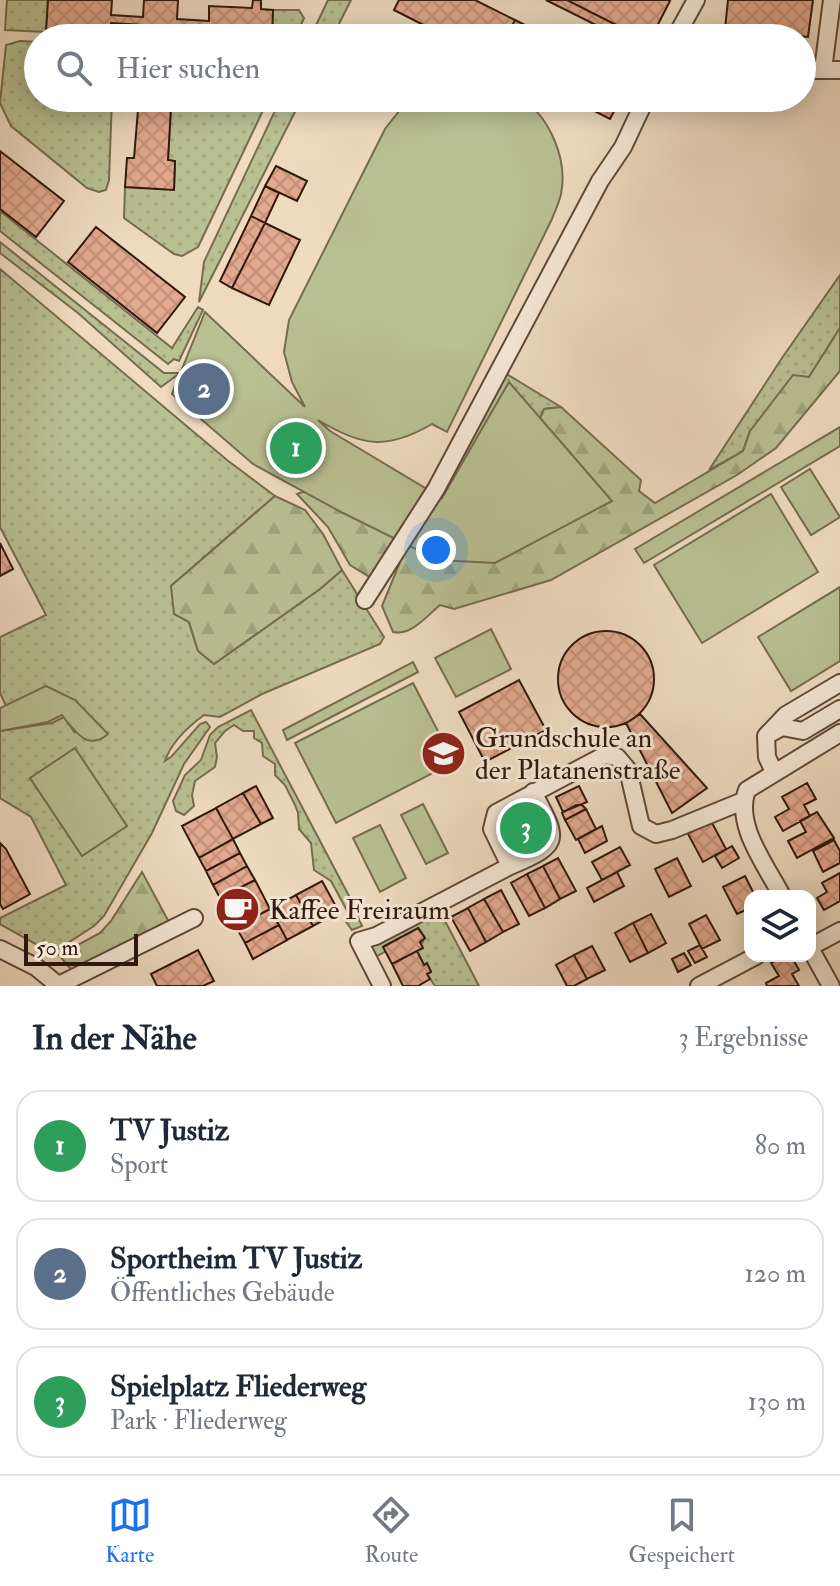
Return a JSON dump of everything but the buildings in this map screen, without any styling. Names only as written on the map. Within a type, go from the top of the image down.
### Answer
[{"type":"street","points":[[683,24],[696,0]]},
{"type":"street","points":[[823,70],[832,0]]},
{"type":"street","points":[[816,70],[840,70]]},
{"type":"street","points":[[365,600],[436,489],[639,112]]},
{"type":"street","points":[[774,772],[767,757],[766,736],[786,715],[840,683]]},
{"type":"street","points":[[766,736],[782,727],[803,731],[840,709]]},
{"type":"street","points":[[779,890],[743,819],[743,801],[747,790],[840,733]]},
{"type":"street","points":[[510,866],[492,829],[494,817],[500,809],[605,755],[617,757],[628,770],[641,826],[656,834],[743,801]]},
{"type":"street","points":[[382,986],[359,941],[376,936],[547,848],[552,842],[552,828],[533,792]]},
{"type":"street","points":[[0,949],[36,967],[59,986],[194,918]]},
{"type":"street","points":[[816,945],[840,931]]},
{"type":"street","points":[[816,959],[831,986]]},
{"type":"street","points":[[699,986],[745,962]]},
{"type":"green space","points":[[7,0],[48,0],[46,24],[24,24],[24,31],[5,30]]},
{"type":"green space","points":[[328,0],[351,0],[339,24],[317,24]]},
{"type":"green space","points":[[273,10],[299,10],[304,18],[301,24],[272,24]]},
{"type":"green space","points":[[24,41],[24,112],[111,112],[106,190],[99,192],[87,188],[11,126],[0,103],[6,45]]},
{"type":"green space","points":[[171,112],[262,112],[198,247],[182,256],[174,254],[124,218],[125,187],[174,189],[175,161],[168,160]]},
{"type":"green space","points":[[274,112],[295,112],[199,302],[204,262]]},
{"type":"green space","points":[[398,112],[536,112],[548,127],[559,153],[562,181],[552,219],[447,432],[432,424],[401,438],[374,442],[347,435],[318,420],[330,431],[442,498],[509,382],[612,501],[495,563],[438,560],[341,512],[253,464],[172,394],[205,312],[305,407],[292,382],[284,352],[289,320],[385,129]]},
{"type":"green space","points":[[0,211],[172,348],[198,307],[203,310],[179,361],[174,359],[168,364],[0,231]]},
{"type":"green space","points":[[0,242],[164,373],[180,373],[161,387],[78,313],[0,253]]},
{"type":"green space","points":[[0,269],[227,460],[275,496],[171,586],[189,622],[198,651],[214,664],[342,570],[384,637],[380,644],[262,694],[220,717],[204,715],[187,730],[165,761],[200,724],[206,722],[210,727],[184,764],[152,833],[104,916],[52,953],[0,924],[0,918],[66,885],[31,817],[0,798],[0,731],[52,723],[64,717],[75,733],[46,686],[6,706],[0,693],[0,637],[46,615],[0,527]]},
{"type":"green space","points":[[840,275],[840,328],[809,377],[750,431],[743,451],[709,470],[782,358]]},
{"type":"green space","points":[[840,328],[840,371],[776,448],[737,475],[551,580],[454,609],[440,605],[412,628],[393,632],[382,606],[409,540],[537,426],[544,409],[561,407],[641,480],[639,491],[655,503],[743,451],[750,431],[793,375],[809,377]]},
{"type":"green space","points":[[505,373],[561,407],[544,409],[537,426],[457,493],[442,491]]},
{"type":"green space","points":[[840,427],[840,446],[644,563],[635,549]]},
{"type":"green space","points":[[810,469],[840,517],[811,535],[781,487]]},
{"type":"green space","points":[[308,490],[399,532],[373,579],[350,565],[328,527],[297,494]]},
{"type":"green space","points":[[771,494],[818,572],[702,643],[654,565]]},
{"type":"green space","points":[[275,496],[305,510],[323,534],[342,570],[214,664],[198,651],[189,622],[174,614],[171,586]]},
{"type":"green space","points":[[840,587],[840,661],[791,691],[758,637]]},
{"type":"green space","points":[[491,629],[511,669],[456,697],[435,658]]},
{"type":"green space","points":[[413,662],[418,672],[287,740],[283,730]]},
{"type":"green space","points":[[413,683],[454,762],[336,823],[295,743]]},
{"type":"green space","points":[[46,686],[75,700],[108,734],[94,741],[87,740],[62,715],[48,722],[0,731],[0,708]]},
{"type":"green space","points":[[251,710],[362,926],[352,930],[346,922],[351,918],[331,881],[314,870],[311,843],[299,829],[295,805],[285,785],[275,775],[275,764],[263,756],[262,743],[254,738],[254,731],[243,731],[234,725],[225,731],[215,743],[215,767],[195,781],[192,795],[194,806],[184,815],[176,811],[173,801],[185,775],[201,760],[210,735],[218,727]]},
{"type":"green space","points":[[75,748],[127,826],[82,856],[30,778]]},
{"type":"green space","points":[[423,804],[448,853],[426,864],[401,815]]},
{"type":"green space","points":[[522,804],[535,809],[548,832],[543,845],[530,852],[517,848],[505,824],[509,811]]},
{"type":"green space","points":[[380,825],[406,878],[380,892],[353,838]]},
{"type":"green space","points":[[142,872],[170,924],[73,972],[59,955],[100,933]]},
{"type":"green space","points":[[434,913],[442,915],[479,986],[435,986],[427,974],[431,971],[417,951],[425,938],[419,928],[384,946],[386,951],[372,959],[369,954],[371,946]]},
{"type":"place","name":"Sportheim TV Justiz","points":[[204,389]]},
{"type":"place","name":"TV Justiz","points":[[296,448]]},
{"type":"place","name":"Grundschule an der Platanenstraße","points":[[444,754]]},
{"type":"place","name":"Spielplatz Fliederweg","points":[[526,828]]},
{"type":"place","name":"Kaffee Freiraum","points":[[238,910]]}]
